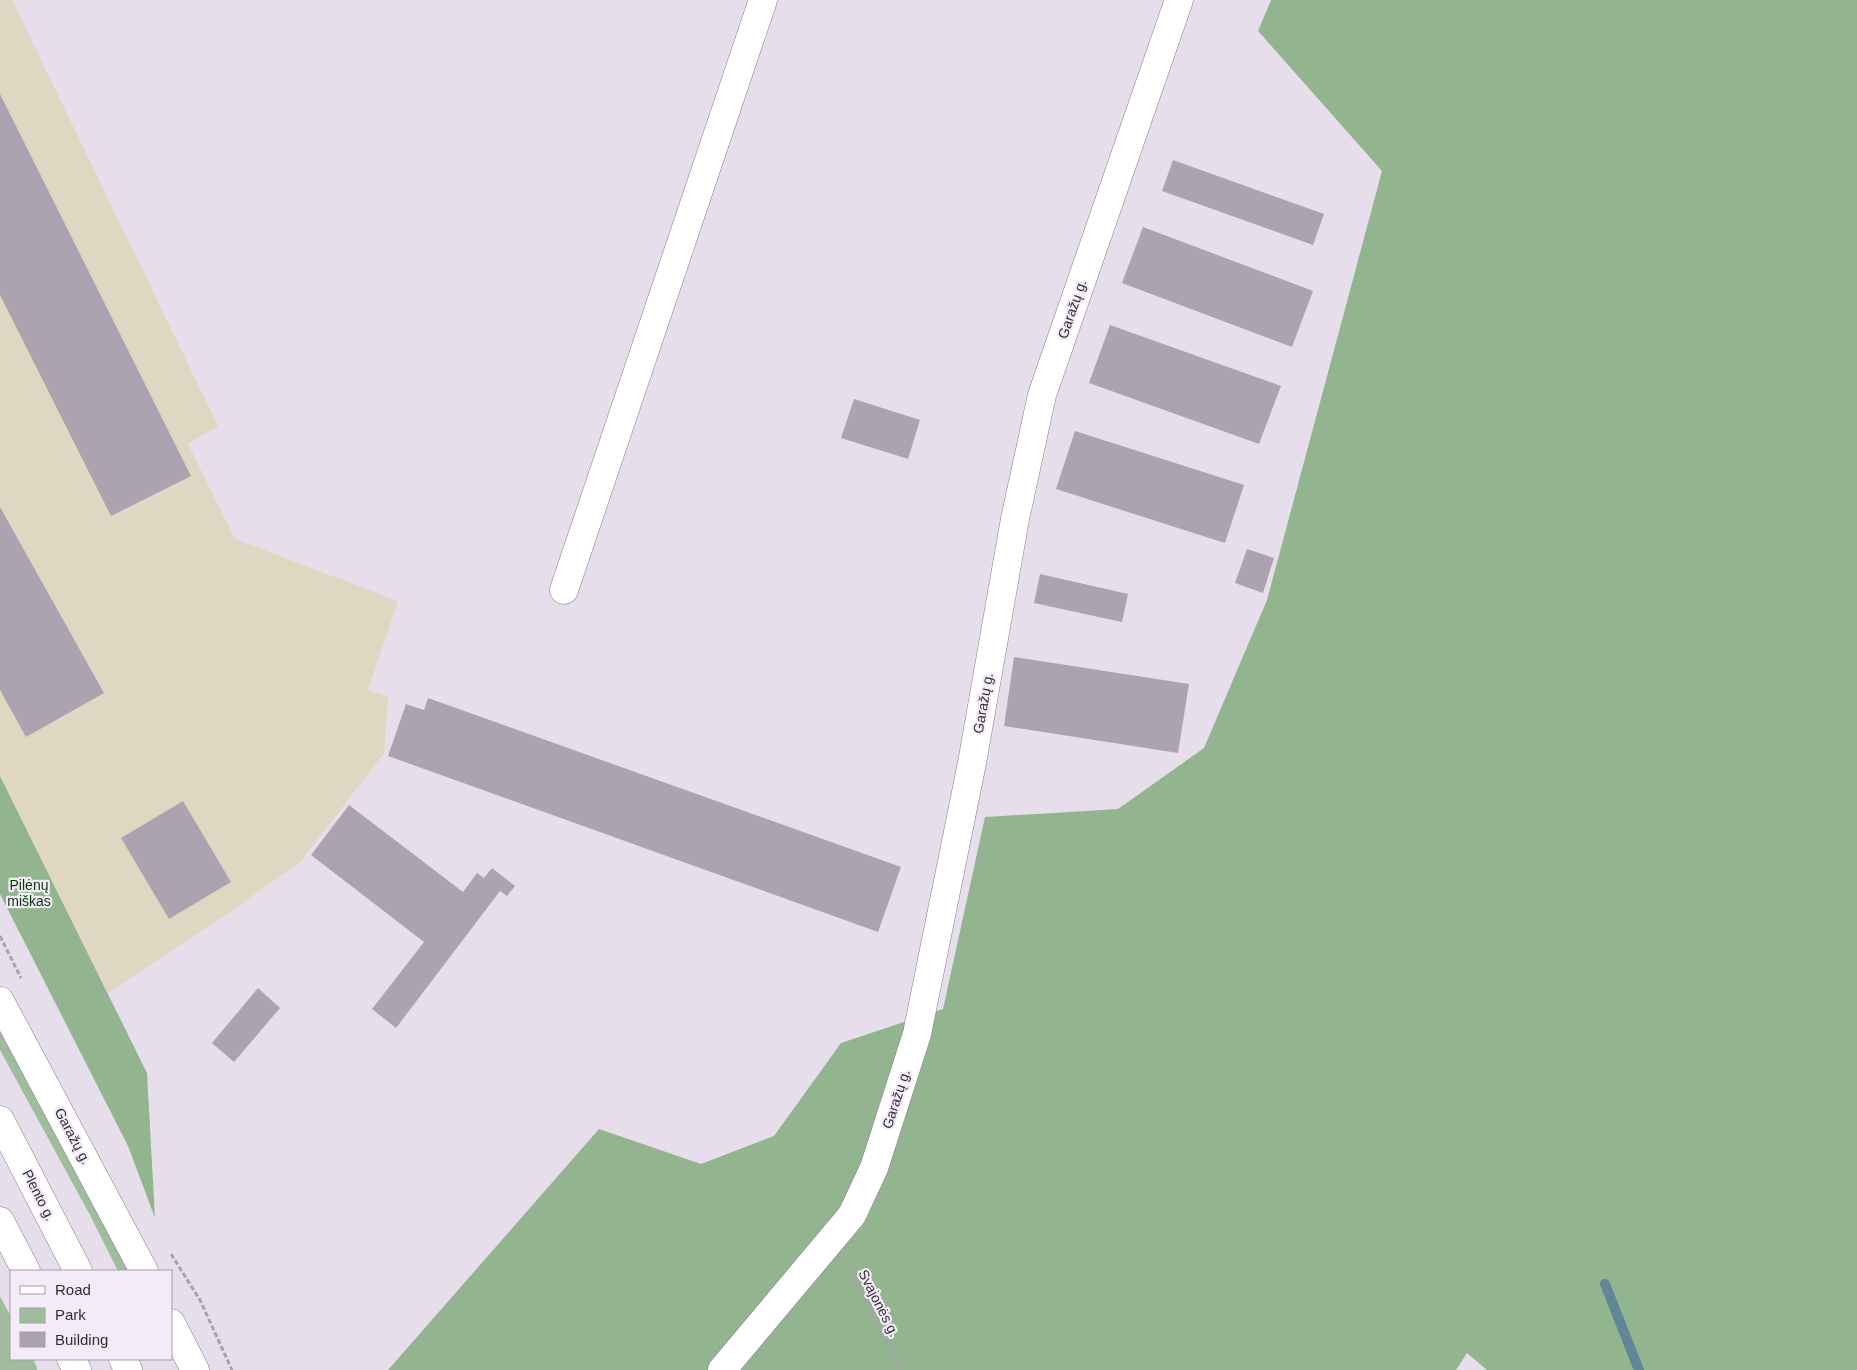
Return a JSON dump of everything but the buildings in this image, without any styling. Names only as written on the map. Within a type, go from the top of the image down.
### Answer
[{"type":"main road","points":[[564,590],[763,0]]},
{"type":"main road","name":"Garažų g.","points":[[722,1370],[852,1215],[874,1168],[917,1034],[972,763],[1015,519],[1042,395],[1179,0]]},
{"type":"main road","name":"Garažų g.","points":[[0,1001],[143,1270]]},
{"type":"main road","name":"Plento g.","points":[[0,1120],[77,1270]]},
{"type":"main road","points":[[0,1221],[25,1270]]},
{"type":"main road","points":[[172,1325],[195,1370]]},
{"type":"path","name":"Svajonės g.","points":[[852,1215],[848,1268],[900,1370]]},
{"type":"shaded area","points":[[0,0],[12,0],[218,426],[188,444],[235,539],[398,601],[368,690],[388,697],[384,753],[301,861],[236,908],[108,993],[0,776]]},
{"type":"green space","points":[[1271,0],[1857,0],[1857,1370],[1487,1370],[1467,1353],[1456,1370],[388,1370],[599,1129],[701,1164],[774,1136],[841,1043],[943,1009],[985,817],[1118,809],[1204,748],[1267,600],[1382,171],[1258,31]]},
{"type":"green space","name":"Pilėnų miškas","points":[[0,776],[147,1073],[155,1218],[128,1146],[0,894]]},
{"type":"green space","points":[[0,1023],[128,1270],[118,1270],[90,1215],[0,1050]]},
{"type":"green space","points":[[0,1296],[10,1315],[10,1360],[33,1360],[37,1370],[0,1370]]},
{"type":"waterway","points":[[1605,1284],[1639,1370]]}]
